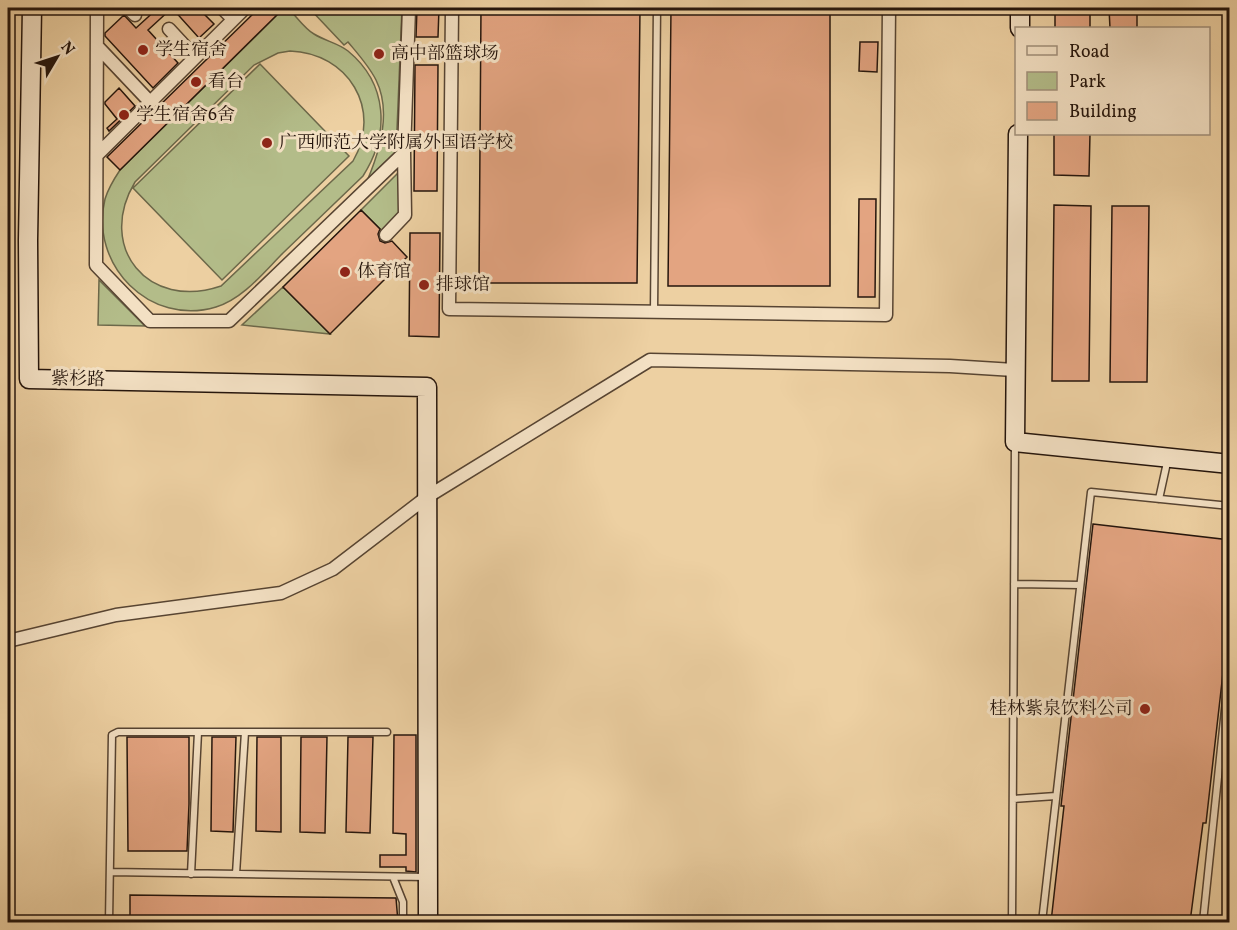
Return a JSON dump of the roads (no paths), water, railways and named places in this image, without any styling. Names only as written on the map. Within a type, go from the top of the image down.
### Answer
[{"type":"main road","name":"紫杉路","points":[[32,8],[28,240],[29,379],[427,387],[427,497]]},
{"type":"main road","points":[[1020,8],[1020,27]]},
{"type":"main road","points":[[1018,135],[1015,442],[1230,465]]},
{"type":"main road","points":[[427,497],[428,922]]},
{"type":"street","points":[[97,8],[96,265],[150,321],[229,321],[404,153]]},
{"type":"street","points":[[222,8],[233,20]]},
{"type":"street","points":[[97,155],[245,8]]},
{"type":"street","points":[[386,235],[405,215],[404,153],[409,8]]},
{"type":"street","points":[[452,8],[450,309],[886,315],[889,8]]},
{"type":"street","points":[[169,29],[195,57]]},
{"type":"street","points":[[97,46],[150,102]]},
{"type":"street","points":[[8,640],[116,615],[281,593],[333,569],[427,497],[650,360],[950,366],[1014,370]]},
{"type":"lane","points":[[654,311],[657,8]]},
{"type":"lane","points":[[1012,922],[1015,442]]},
{"type":"lane","points":[[1159,499],[1168,458]]},
{"type":"lane","points":[[1042,922],[1090,492],[1230,506]]},
{"type":"lane","points":[[1014,584],[1080,585]]},
{"type":"lane","points":[[1203,922],[1230,661]]},
{"type":"lane","points":[[109,922],[112,735],[118,732],[387,732]]},
{"type":"lane","points":[[191,874],[198,732]]},
{"type":"lane","points":[[236,874],[245,732]]},
{"type":"lane","points":[[1013,799],[1056,796]]},
{"type":"lane","points":[[110,872],[428,877]]},
{"type":"lane","points":[[393,877],[403,903],[403,922]]},
{"type":"place","name":"学生宿舍","points":[[143,50]]},
{"type":"place","name":"高中部篮球场","points":[[379,54]]},
{"type":"place","name":"看台","points":[[196,82]]},
{"type":"place","name":"学生宿舍6舍","points":[[124,115]]},
{"type":"place","name":"广西师范大学附属外国语学校","points":[[267,143]]},
{"type":"place","name":"体育馆","points":[[345,272]]},
{"type":"place","name":"排球馆","points":[[424,285]]},
{"type":"place","name":"桂林紫泉饮料公司","points":[[1145,709]]}]
